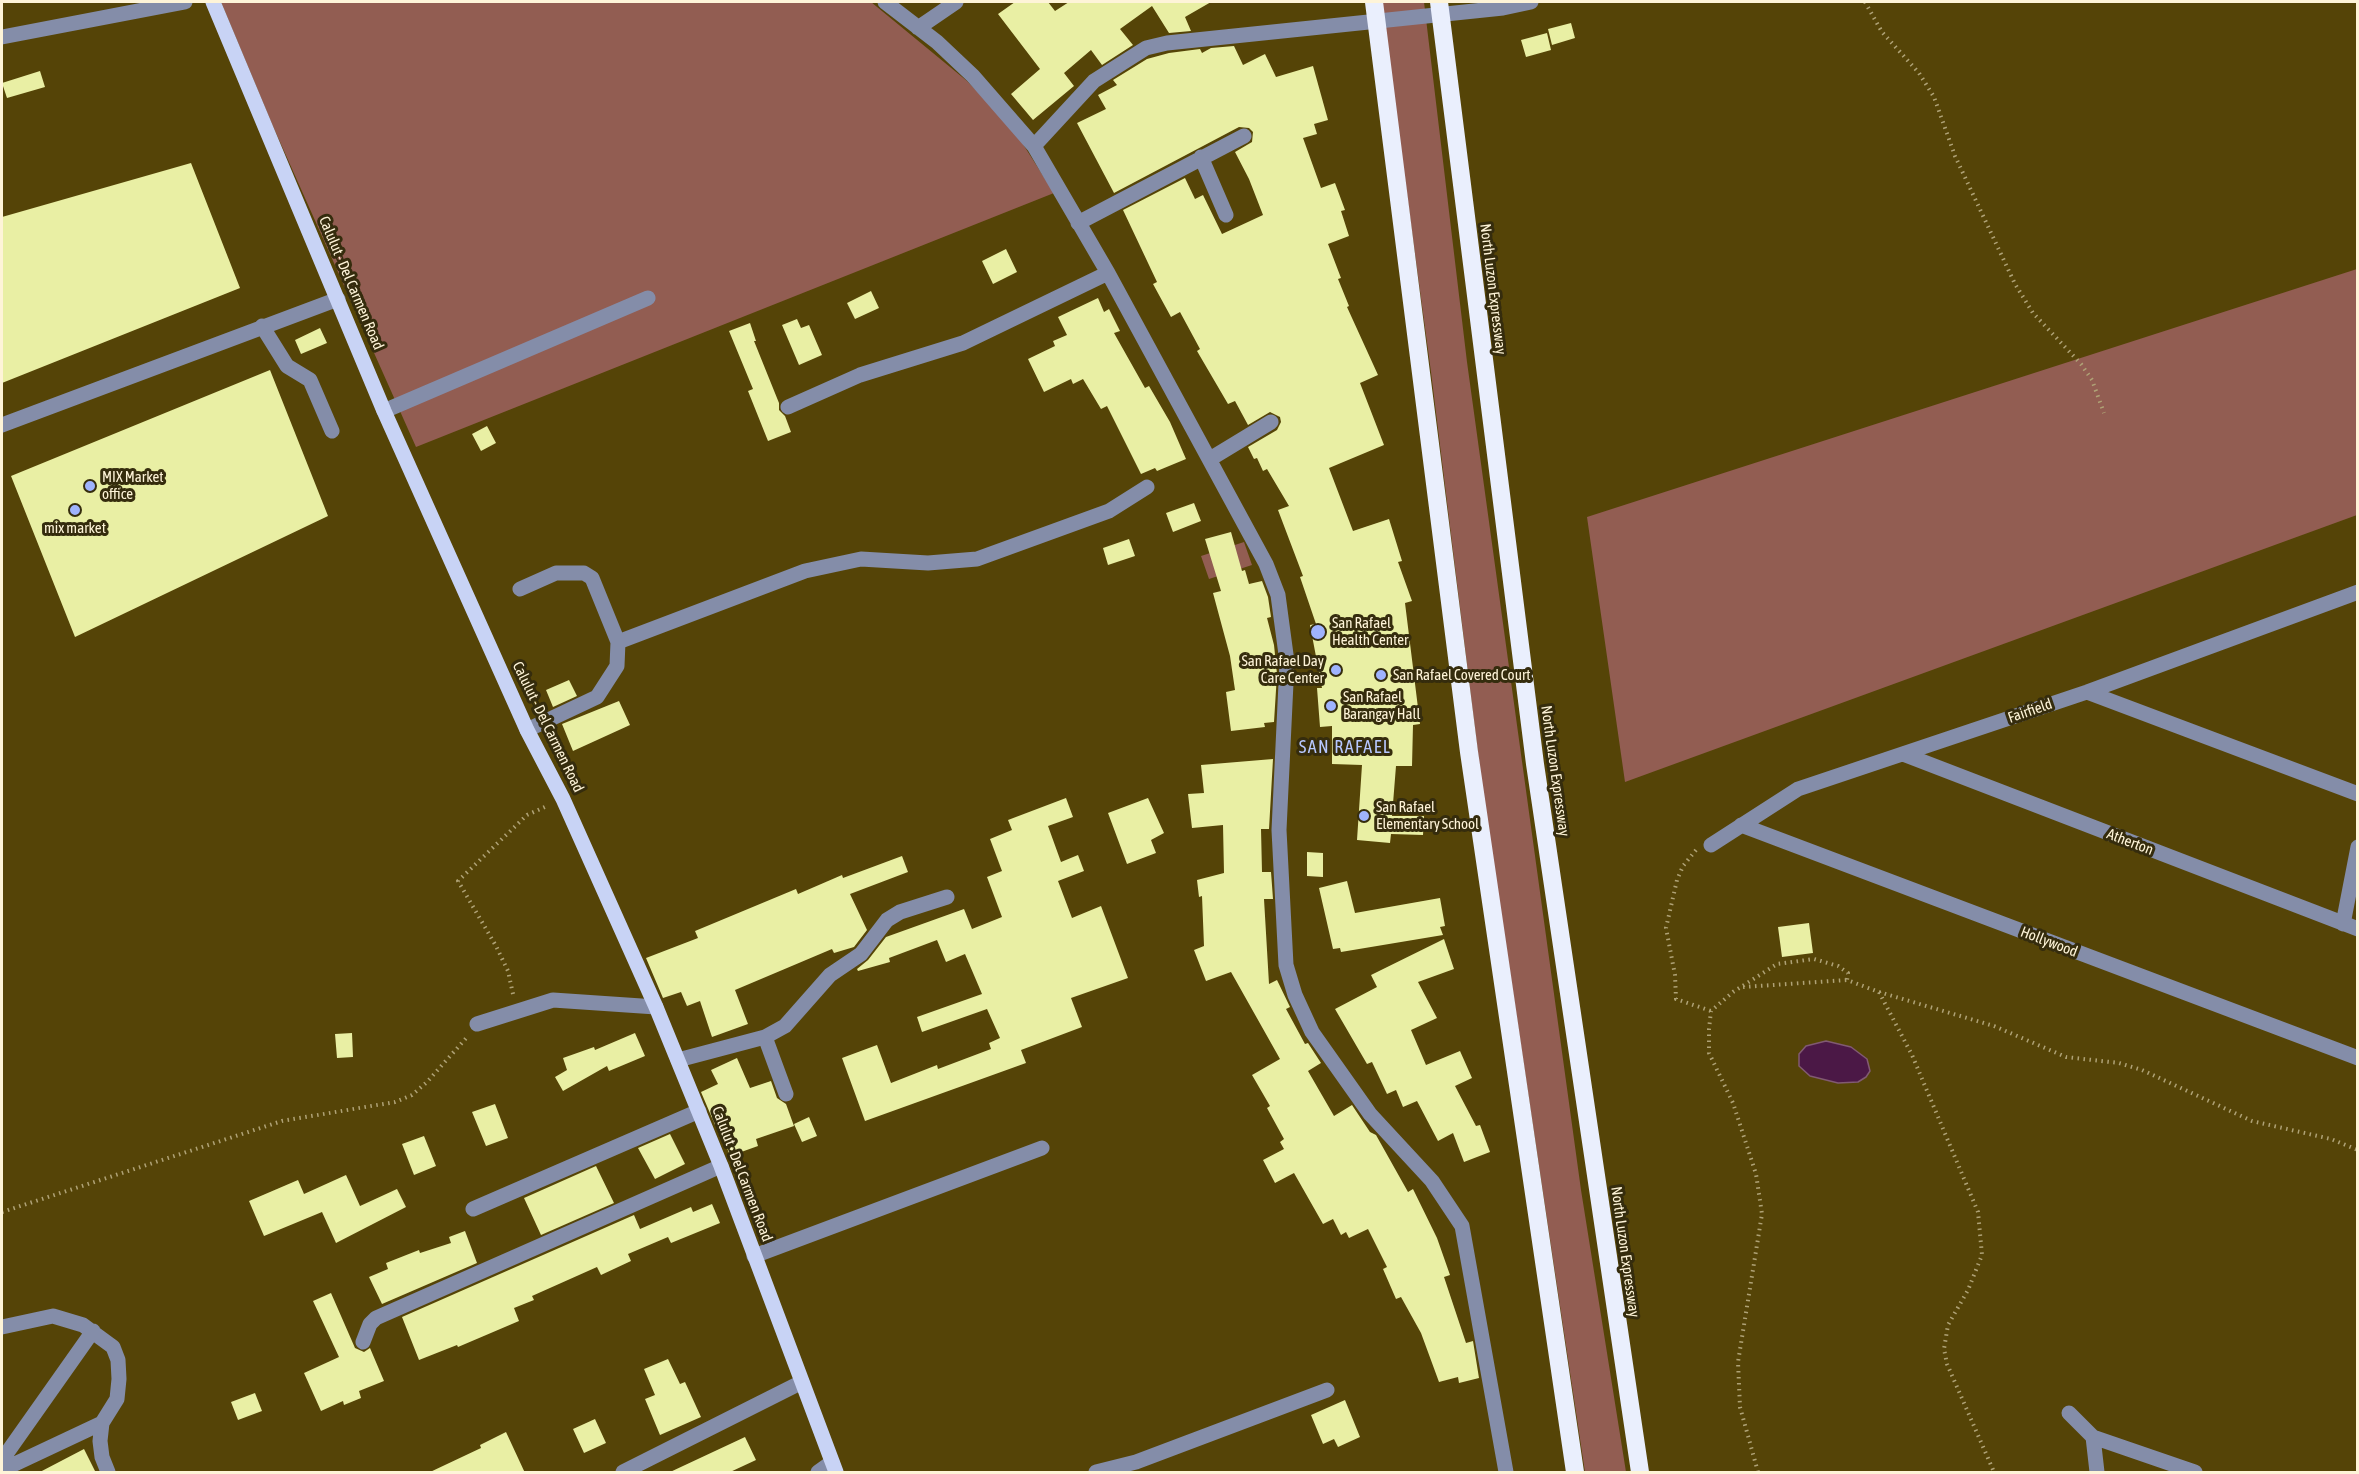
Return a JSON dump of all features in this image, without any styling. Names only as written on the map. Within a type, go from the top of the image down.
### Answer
[{"type":"highway","points":[[1374,2],[1469,752],[1575,1473]]},
{"type":"highway","name":"North Luzon Expressway","points":[[1439,2],[1535,764],[1640,1473]]},
{"type":"main road","name":"Calulut - Del Carmen Road","points":[[213,2],[384,411],[527,730],[562,799],[656,1007],[721,1166],[834,1467]]},
{"type":"street","points":[[2,37],[185,2]]},
{"type":"street","points":[[885,2],[974,76],[1034,146],[1108,273],[1262,555],[1278,596],[1287,662],[1280,783],[1281,891],[1286,965],[1295,995],[1312,1032],[1370,1114],[1432,1181],[1462,1226],[1506,1473]]},
{"type":"street","points":[[918,28],[956,2]]},
{"type":"street","points":[[1034,146],[1094,81],[1146,48],[1167,42],[1289,32],[1503,8],[1531,2]]},
{"type":"street","points":[[1078,223],[1244,136]]},
{"type":"street","points":[[1201,157],[1226,215]]},
{"type":"street","points":[[788,407],[860,375],[963,343],[1108,273]]},
{"type":"street","points":[[384,411],[648,298]]},
{"type":"street","points":[[2,425],[338,299]]},
{"type":"street","points":[[262,326],[287,366],[310,380],[332,431]]},
{"type":"street","points":[[1210,459],[1271,422]]},
{"type":"street","points":[[618,642],[805,570],[861,559],[928,563],[977,559],[1109,511],[1148,487]]},
{"type":"street","points":[[520,589],[556,573],[584,573],[592,578],[618,642],[617,666],[597,697],[588,704],[527,730]]},
{"type":"street","name":"Fairfield","points":[[1712,845],[1798,789],[2087,692],[2358,592]]},
{"type":"street","points":[[2087,692],[2358,794]]},
{"type":"street","name":"Atherton","points":[[1903,754],[2350,926]]},
{"type":"street","name":"Hollywood","points":[[1741,825],[2358,1058]]},
{"type":"street","points":[[2350,926],[2358,847]]},
{"type":"street","points":[[678,1060],[765,1037],[785,1026],[830,975],[861,954],[887,920],[900,912],[947,897]]},
{"type":"street","points":[[477,1024],[552,1000],[656,1007]]},
{"type":"street","points":[[765,1037],[786,1094]]},
{"type":"street","points":[[473,1209],[699,1111]]},
{"type":"street","points":[[753,1256],[1042,1148]]},
{"type":"street","points":[[363,1342],[370,1324],[376,1318],[721,1166]]},
{"type":"street","points":[[2,1328],[53,1316],[83,1325],[112,1347],[118,1360],[120,1378],[117,1399],[102,1423],[100,1441],[108,1473]]},
{"type":"street","points":[[2,1460],[93,1331]]},
{"type":"street","points":[[624,1473],[802,1382]]},
{"type":"street","points":[[1096,1473],[1136,1462],[1327,1390]]},
{"type":"street","points":[[2069,1413],[2093,1437],[2195,1473]]},
{"type":"street","points":[[2,1470],[102,1423]]},
{"type":"street","points":[[2093,1437],[2097,1473]]},
{"type":"street","points":[[818,1473],[834,1467]]},
{"type":"path","points":[[1865,2],[1882,32],[1919,73],[1934,97],[1955,156],[2015,284],[2034,313],[2081,364],[2092,380],[2104,413]]},
{"type":"path","points":[[509,1012],[513,994],[508,971],[458,881],[527,815]]},
{"type":"path","points":[[1711,1011],[1676,999],[1675,975],[1666,928],[1683,866],[1695,850],[1712,845]]},
{"type":"path","points":[[1758,1473],[1740,1407],[1738,1362],[1762,1214],[1756,1174],[1733,1103],[1709,1053],[1711,1011],[1777,964],[1814,959],[1838,966],[1848,973],[1847,980]]},
{"type":"path","points":[[1742,987],[1847,980],[1879,992],[1994,1026],[2066,1057],[2119,1063],[2142,1070],[2252,1121],[2331,1139],[2358,1150]]},
{"type":"path","points":[[1879,992],[1912,1055],[1978,1212],[1982,1255],[1968,1290],[1948,1325],[1944,1349],[1947,1364],[1994,1473]]},
{"type":"path","points":[[2,1212],[282,1121],[395,1102],[412,1095],[427,1082],[477,1024]]},
{"type":"shaded area","points":[[221,2],[871,2],[967,81],[1014,130],[1054,193],[416,447],[272,124]]},
{"type":"shaded area","points":[[1381,2],[1424,2],[1467,362],[1581,1190],[1626,1472],[1585,1472],[1482,786],[1431,372]]},
{"type":"shaded area","points":[[2357,269],[2357,515],[1625,782],[1587,517]]},
{"type":"shaded area","points":[[1244,542],[1252,565],[1209,579],[1201,556]]},
{"type":"shaded area","points":[[1826,1041],[1851,1047],[1867,1059],[1870,1071],[1866,1077],[1858,1082],[1838,1083],[1810,1076],[1799,1066],[1799,1054],[1806,1046]]},
{"type":"building","points":[[1015,2],[1048,2],[1055,11],[1069,2],[1211,2],[1185,17],[1191,31],[1169,33],[1152,6],[1120,29],[1133,45],[1102,65],[1091,50],[1064,73],[1074,86],[1033,120],[1011,94],[1040,69],[998,14]]},
{"type":"building","points":[[1571,23],[1575,38],[1552,45],[1548,29]]},
{"type":"building","points":[[1547,33],[1551,50],[1526,57],[1521,40]]},
{"type":"building","points":[[1234,46],[1243,65],[1265,54],[1276,77],[1313,66],[1328,120],[1314,124],[1317,134],[1303,138],[1321,188],[1335,183],[1345,210],[1341,211],[1349,236],[1328,244],[1341,278],[1338,279],[1349,306],[1347,307],[1378,375],[1360,383],[1384,445],[1329,468],[1353,531],[1389,519],[1402,561],[1398,562],[1412,601],[1405,603],[1420,724],[1413,725],[1412,766],[1396,766],[1392,816],[1424,816],[1423,835],[1391,834],[1390,843],[1357,840],[1362,765],[1332,764],[1332,726],[1320,727],[1317,688],[1322,688],[1310,625],[1316,624],[1300,577],[1303,576],[1278,510],[1289,506],[1267,469],[1263,471],[1257,458],[1254,459],[1248,447],[1277,430],[1281,422],[1280,417],[1270,412],[1248,425],[1235,401],[1228,404],[1197,351],[1200,349],[1180,312],[1171,317],[1153,284],[1157,282],[1123,210],[1185,178],[1195,199],[1203,195],[1222,234],[1263,215],[1249,179],[1235,152],[1252,142],[1253,132],[1249,128],[1239,127],[1114,193],[1077,123],[1106,109],[1098,95],[1117,85],[1113,80],[1147,59],[1169,53],[1200,49],[1202,53],[1211,48]]},
{"type":"building","points":[[40,71],[45,87],[7,98],[2,83]]},
{"type":"building","points":[[191,163],[240,288],[2,383],[2,217]]},
{"type":"building","points":[[1006,249],[1017,272],[993,284],[982,261]]},
{"type":"building","points":[[871,291],[879,308],[855,319],[847,303]]},
{"type":"building","points":[[1098,298],[1104,312],[1109,309],[1120,331],[1114,333],[1145,388],[1149,386],[1170,422],[1186,459],[1157,471],[1155,468],[1141,474],[1107,406],[1101,409],[1083,379],[1073,384],[1071,379],[1044,392],[1028,359],[1055,346],[1053,341],[1067,335],[1058,317]]},
{"type":"building","points":[[797,319],[801,328],[809,325],[822,355],[799,365],[782,325]]},
{"type":"building","points":[[750,323],[756,341],[754,341],[779,403],[779,410],[785,416],[791,432],[768,441],[748,391],[753,389],[729,331]]},
{"type":"building","points":[[320,328],[327,343],[301,354],[295,340]]},
{"type":"building","points":[[270,370],[328,516],[75,637],[11,476]]},
{"type":"building","points":[[487,426],[496,443],[481,451],[472,434]]},
{"type":"building","points":[[1194,503],[1201,521],[1173,532],[1166,513]]},
{"type":"building","points":[[1231,532],[1242,571],[1245,570],[1249,584],[1262,581],[1268,597],[1271,617],[1267,618],[1274,645],[1277,674],[1274,722],[1264,723],[1265,727],[1231,731],[1226,692],[1235,690],[1230,656],[1213,593],[1221,591],[1205,539]]},
{"type":"building","points":[[1129,539],[1135,556],[1108,565],[1103,548]]},
{"type":"building","points":[[569,680],[577,696],[553,707],[546,690]]},
{"type":"building","points":[[619,701],[630,725],[573,751],[562,724]]},
{"type":"building","points":[[1273,759],[1269,829],[1261,829],[1262,872],[1271,872],[1273,899],[1264,899],[1269,984],[1277,980],[1290,1007],[1286,1009],[1305,1044],[1308,1043],[1321,1063],[1308,1071],[1334,1116],[1352,1105],[1370,1132],[1376,1135],[1408,1192],[1413,1189],[1437,1238],[1450,1275],[1444,1277],[1466,1343],[1473,1341],[1479,1378],[1459,1383],[1458,1377],[1439,1382],[1421,1333],[1401,1297],[1396,1299],[1383,1269],[1387,1267],[1368,1229],[1349,1238],[1346,1232],[1341,1235],[1333,1219],[1323,1224],[1294,1173],[1275,1183],[1263,1160],[1284,1149],[1280,1142],[1284,1139],[1267,1108],[1270,1106],[1252,1075],[1280,1059],[1231,972],[1206,981],[1194,950],[1204,946],[1202,896],[1199,897],[1197,880],[1224,873],[1223,825],[1192,828],[1188,794],[1204,793],[1201,765]]},
{"type":"building","points":[[1066,798],[1073,817],[1048,826],[1061,862],[1078,855],[1084,871],[1058,881],[1072,918],[1101,906],[1128,978],[1071,998],[1082,1027],[1021,1050],[1026,1063],[865,1121],[842,1058],[877,1045],[891,1083],[937,1065],[938,1069],[991,1049],[989,1043],[1000,1038],[987,1009],[922,1032],[917,1017],[982,994],[965,954],[946,962],[937,940],[889,958],[890,962],[858,971],[857,969],[868,960],[886,937],[964,909],[972,929],[1002,917],[987,877],[1002,871],[990,839],[1012,830],[1008,820]]},
{"type":"building","points":[[1148,798],[1164,833],[1151,840],[1156,853],[1127,864],[1108,813]]},
{"type":"building","points":[[1307,852],[1323,853],[1323,877],[1307,876]]},
{"type":"building","points":[[902,856],[908,872],[850,894],[867,930],[854,947],[834,953],[832,949],[735,990],[748,1024],[712,1037],[700,1001],[687,1006],[681,992],[663,998],[646,958],[698,938],[695,931],[796,889],[798,894],[842,875],[843,878]]},
{"type":"building","points":[[1347,881],[1355,913],[1440,898],[1445,926],[1440,927],[1443,935],[1341,952],[1340,948],[1333,949],[1319,888]]},
{"type":"building","points":[[1809,923],[1813,953],[1782,957],[1778,927]]},
{"type":"building","points":[[1444,939],[1454,969],[1418,982],[1437,1018],[1411,1030],[1426,1065],[1460,1051],[1472,1078],[1455,1086],[1476,1126],[1480,1125],[1490,1152],[1464,1162],[1453,1133],[1438,1141],[1417,1101],[1403,1107],[1396,1090],[1387,1094],[1372,1062],[1367,1064],[1335,1009],[1377,987],[1371,975]]},
{"type":"building","points":[[352,1033],[353,1057],[337,1058],[335,1034]]},
{"type":"building","points":[[635,1033],[645,1056],[609,1071],[607,1066],[563,1091],[555,1077],[567,1070],[563,1058],[594,1047],[595,1050]]},
{"type":"building","points":[[737,1058],[750,1088],[771,1081],[777,1098],[786,1104],[794,1126],[756,1139],[758,1146],[730,1156],[718,1123],[715,1125],[701,1092],[718,1084],[711,1070]]},
{"type":"building","points":[[495,1104],[508,1138],[486,1146],[472,1112]]},
{"type":"building","points":[[809,1117],[817,1136],[802,1142],[794,1124]]},
{"type":"building","points":[[670,1134],[685,1164],[655,1179],[638,1148]]},
{"type":"building","points":[[424,1136],[436,1166],[414,1175],[402,1144]]},
{"type":"building","points":[[596,1166],[614,1203],[541,1235],[524,1198]]},
{"type":"building","points":[[346,1175],[360,1206],[397,1189],[406,1207],[336,1243],[322,1212],[264,1236],[249,1201],[298,1180],[304,1194]]},
{"type":"building","points":[[712,1204],[720,1223],[671,1243],[668,1237],[628,1254],[631,1261],[601,1275],[597,1267],[532,1296],[534,1300],[514,1308],[519,1321],[458,1347],[457,1345],[419,1360],[402,1317],[634,1215],[640,1229],[691,1207],[693,1212]]},
{"type":"building","points":[[465,1231],[477,1263],[382,1304],[369,1277],[388,1269],[386,1263],[419,1250],[420,1253],[451,1243],[449,1237]]},
{"type":"building","points":[[331,1293],[355,1348],[364,1352],[370,1348],[384,1381],[359,1391],[361,1398],[344,1405],[343,1401],[321,1411],[304,1373],[339,1357],[313,1301]]},
{"type":"building","points":[[668,1359],[680,1384],[685,1382],[701,1417],[660,1435],[645,1399],[655,1395],[644,1369]]},
{"type":"building","points":[[255,1393],[262,1411],[238,1420],[231,1402]]},
{"type":"building","points":[[1345,1400],[1360,1437],[1338,1447],[1334,1439],[1323,1444],[1311,1415]]},
{"type":"building","points":[[595,1419],[606,1443],[584,1453],[573,1429]]},
{"type":"building","points":[[506,1432],[525,1473],[428,1473],[481,1448],[480,1445]]},
{"type":"building","points":[[745,1437],[756,1460],[728,1473],[668,1473]]},
{"type":"building","points":[[84,1449],[96,1473],[38,1473]]},
{"type":"place","name":"MIX Market office","points":[[90,486]]},
{"type":"place","name":"mix market","points":[[75,510]]},
{"type":"place","name":"San Rafael Health Center","points":[[1318,632]]},
{"type":"place","name":"San Rafael Day Care Center","points":[[1336,670]]},
{"type":"place","name":"San Rafael Covered Court","points":[[1381,675]]},
{"type":"place","name":"San Rafael Barangay Hall","points":[[1331,706]]},
{"type":"place","name":"San Rafael Elementary School","points":[[1364,816]]},
{"type":"district","name":"SAN RAFAEL","points":[[1345,747]]}]
